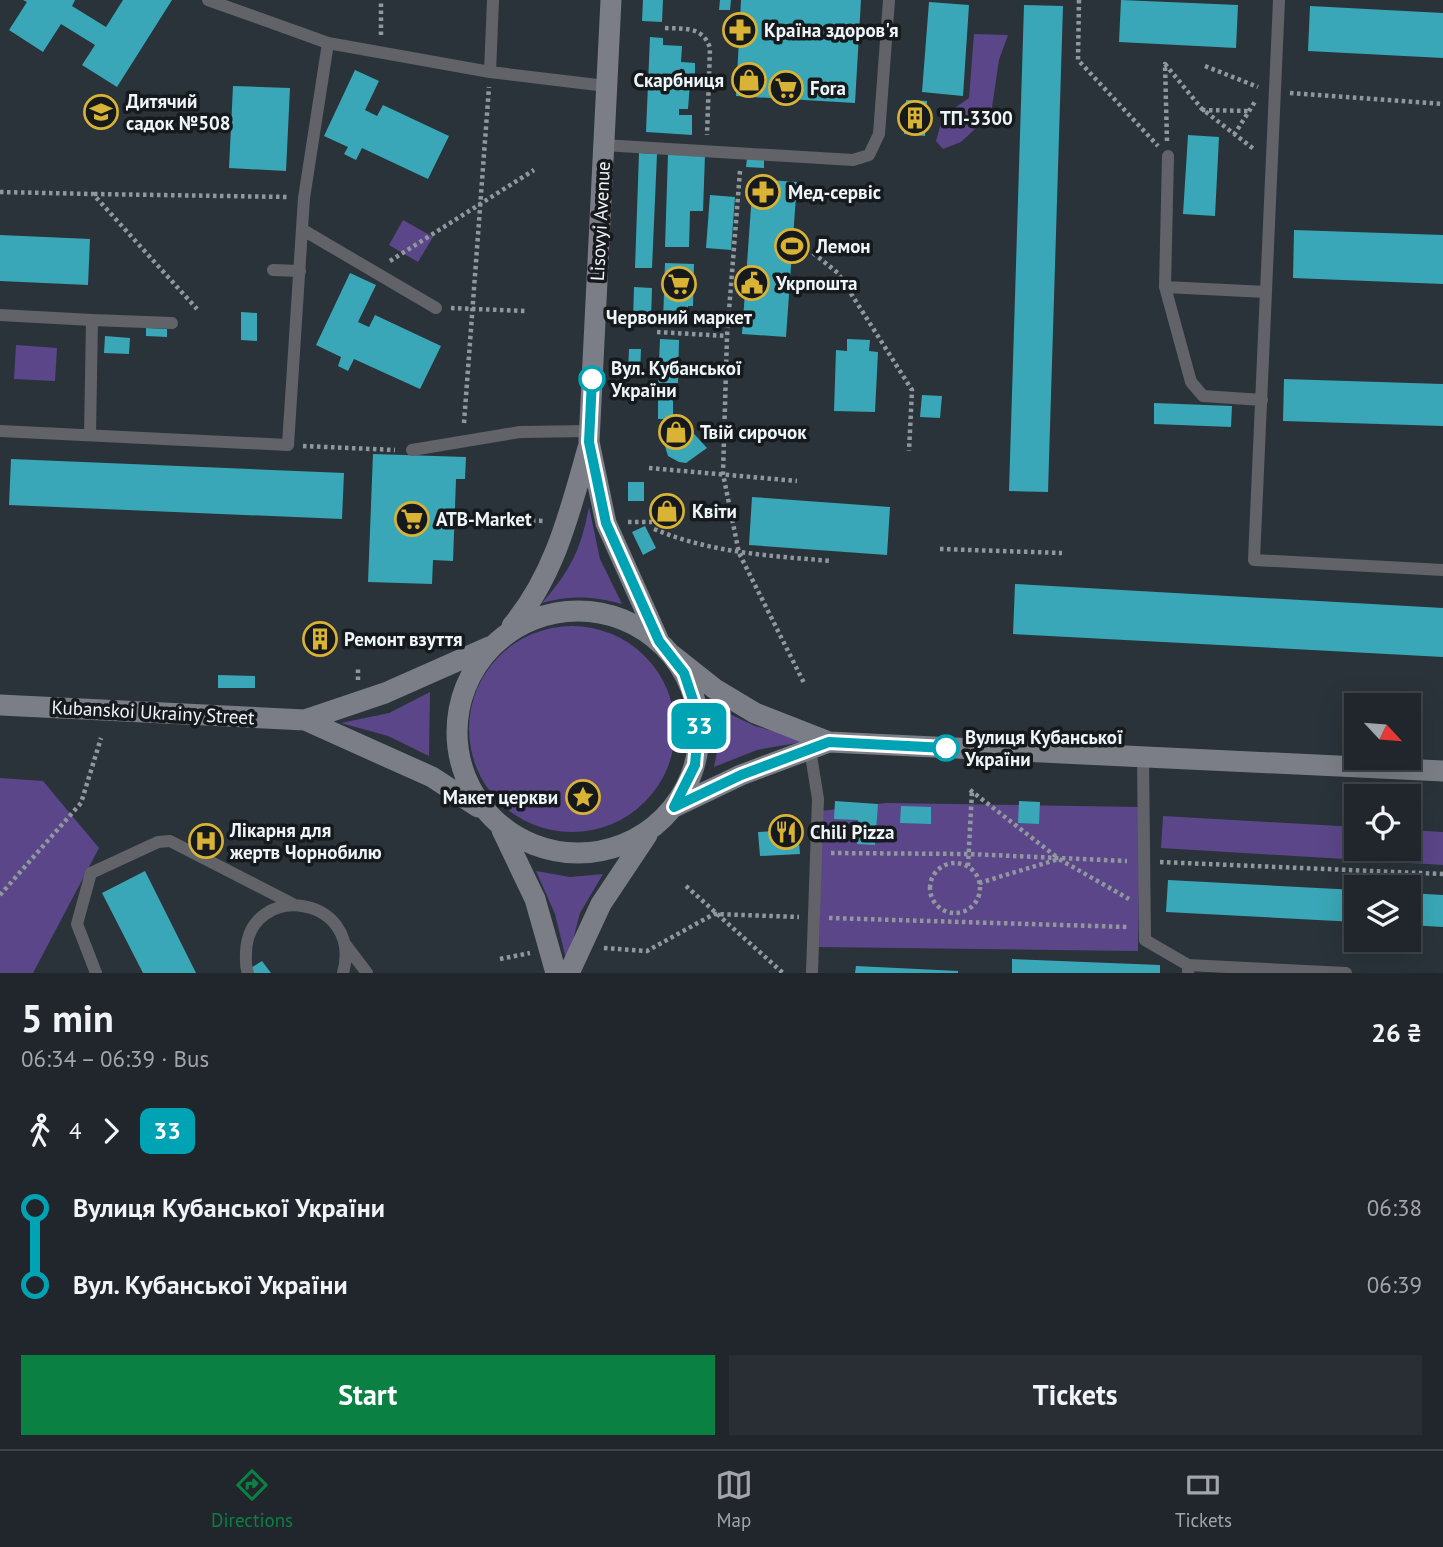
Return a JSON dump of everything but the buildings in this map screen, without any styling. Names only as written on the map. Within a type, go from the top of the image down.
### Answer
[{"type":"street","name":"Lisovyi Avenue","points":[[498,640],[528,607],[552,562],[567,522],[589,437],[611,0]]},
{"type":"street","name":"Lisovyi Avenue","points":[[589,437],[606,523],[665,648]]},
{"type":"street","points":[[556,973],[535,899],[494,819],[468,785],[459,758],[456,730],[460,703],[470,677],[498,640],[531,620],[555,613],[580,610],[605,614],[629,622],[715,689],[819,746]]},
{"type":"street","name":"Kubanskoi Ukrainy Street","points":[[305,720],[385,693],[498,640]]},
{"type":"street","points":[[569,973],[601,904],[651,830],[674,807],[695,765],[699,730],[693,694],[665,648]]},
{"type":"street","name":"Kubanskoi Ukrainy Street","points":[[0,705],[305,720],[432,777],[494,819]]},
{"type":"street","points":[[674,807],[741,775],[819,746],[1443,771]]},
{"type":"street","points":[[494,819],[520,839],[546,849],[573,854],[614,848],[651,830]]},
{"type":"lane","points":[[208,0],[328,43],[490,72],[606,86]]},
{"type":"lane","points":[[490,72],[493,0]]},
{"type":"lane","points":[[603,145],[853,160],[869,155],[879,134],[889,0]]},
{"type":"lane","points":[[1279,0],[1254,560],[1443,570]]},
{"type":"lane","points":[[0,431],[288,445],[304,198],[328,43]]},
{"type":"lane","points":[[1168,156],[1165,287],[1196,390],[1212,398],[1262,400]]},
{"type":"lane","points":[[303,230],[436,308]]},
{"type":"lane","points":[[274,270],[300,271]]},
{"type":"lane","points":[[1165,287],[1266,292]]},
{"type":"lane","points":[[0,315],[172,323]]},
{"type":"lane","points":[[90,435],[92,320]]},
{"type":"lane","points":[[412,450],[520,432],[589,437]]},
{"type":"lane","points":[[812,973],[819,746]]},
{"type":"lane","points":[[1143,757],[1145,940],[1188,969],[1346,973]]},
{"type":"lane","points":[[96,973],[76,924],[91,873],[158,842],[181,845],[293,904],[311,906],[327,915],[339,928],[345,944],[367,973]]},
{"type":"lane","points":[[248,973],[247,941],[255,925],[268,913],[293,904]]},
{"type":"lane","points":[[343,973],[345,944]]},
{"type":"path","points":[[382,0],[382,53]]},
{"type":"path","points":[[1079,0],[1078,60],[1168,156]]},
{"type":"path","points":[[665,28],[693,29],[707,39],[710,48],[706,150]]},
{"type":"path","points":[[1168,156],[1165,64],[1202,110],[1272,163]]},
{"type":"path","points":[[1205,66],[1276,92],[1443,104]]},
{"type":"path","points":[[463,442],[490,72]]},
{"type":"path","points":[[1202,110],[1275,114]]},
{"type":"path","points":[[741,152],[727,336],[723,474],[739,553],[805,685]]},
{"type":"path","points":[[374,271],[534,170]]},
{"type":"path","points":[[0,192],[304,198]]},
{"type":"path","points":[[93,194],[197,309]]},
{"type":"path","points":[[813,253],[838,273],[912,390],[909,451]]},
{"type":"path","points":[[436,308],[525,311]]},
{"type":"path","points":[[657,332],[727,336]]},
{"type":"path","points":[[288,445],[412,450]]},
{"type":"path","points":[[649,468],[797,481]]},
{"type":"path","points":[[654,529],[679,539],[739,553],[832,561]]},
{"type":"path","points":[[940,549],[1062,553]]},
{"type":"path","points":[[0,895],[81,803],[101,738]]},
{"type":"path","points":[[968,866],[960,863],[945,865],[933,876],[930,892],[938,906],[960,912],[974,904],[980,890],[979,883],[968,866],[971,790],[1059,859],[1144,908]]},
{"type":"path","points":[[817,853],[968,854],[1443,874]]},
{"type":"path","points":[[979,883],[1059,859]]},
{"type":"path","points":[[686,886],[714,914],[783,973]]},
{"type":"path","points":[[960,912],[960,922]]},
{"type":"path","points":[[647,951],[714,914],[1145,928]]},
{"type":"shaded area","points":[[974,34],[1008,35],[999,60],[991,114],[961,142],[943,149],[936,141],[943,116],[969,98]]},
{"type":"shaded area","points":[[403,220],[433,237],[418,262],[389,245]]},
{"type":"shaded area","points":[[16,345],[57,348],[55,381],[14,379]]},
{"type":"shaded area","points":[[589,507],[600,559],[622,604],[582,598],[542,603],[573,558]]},
{"type":"shaded area","points":[[572,626],[611,634],[629,643],[645,656],[658,672],[667,690],[675,729],[667,768],[658,786],[645,802],[629,815],[611,824],[572,832],[533,824],[515,815],[499,802],[486,786],[477,768],[469,729],[477,690],[486,672],[499,656],[515,643],[533,634]]},
{"type":"shaded area","points":[[430,692],[429,756],[388,736],[341,723],[389,713]]},
{"type":"shaded area","points":[[719,709],[755,726],[808,741],[757,750],[714,767],[720,737]]},
{"type":"shaded area","points":[[0,778],[43,781],[99,848],[33,973],[0,973]]},
{"type":"shaded area","points":[[886,803],[1140,807],[1138,951],[819,947],[821,811]]},
{"type":"shaded area","points":[[1163,816],[1344,826],[1344,859],[1161,848]]},
{"type":"shaded area","points":[[1421,831],[1443,832],[1443,865],[1377,861],[1421,861]]},
{"type":"shaded area","points":[[536,871],[570,877],[603,874],[580,913],[567,963],[555,914]]},
{"type":"bus line","name":"33","points":[[592,379],[589,442],[606,523],[659,641],[684,673],[699,718],[695,765],[674,807],[741,775],[829,742],[946,748]]},
{"type":"place","name":"Країна здоров'я","points":[[740,30]]},
{"type":"place","name":"Скарбниця","points":[[749,80]]},
{"type":"place","name":"Fora","points":[[786,88]]},
{"type":"place","name":"Дитячий садок №508","points":[[101,112]]},
{"type":"place","name":"ТП-3300","points":[[915,118]]},
{"type":"place","name":"Мед-сервіс","points":[[763,192]]},
{"type":"place","name":"Лемон","points":[[792,246]]},
{"type":"place","name":"Укрпошта","points":[[752,283]]},
{"type":"place","name":"Червоний маркет","points":[[679,284]]},
{"type":"place","name":"Вул. Кубанської України","points":[[592,379]]},
{"type":"place","name":"Твій сирочок","points":[[676,432]]},
{"type":"place","name":"Квіти","points":[[667,511]]},
{"type":"place","name":"ATB-Market","points":[[412,519]]},
{"type":"place","name":"Ремонт взуття","points":[[320,639]]},
{"type":"place","name":"Вулиця Кубанської України","points":[[946,748]]},
{"type":"place","name":"Макет церкви","points":[[583,797]]},
{"type":"place","name":"Chili Pizza","points":[[786,832]]},
{"type":"place","name":"Лікарня для жертв Чорнобилю","points":[[206,841]]}]
